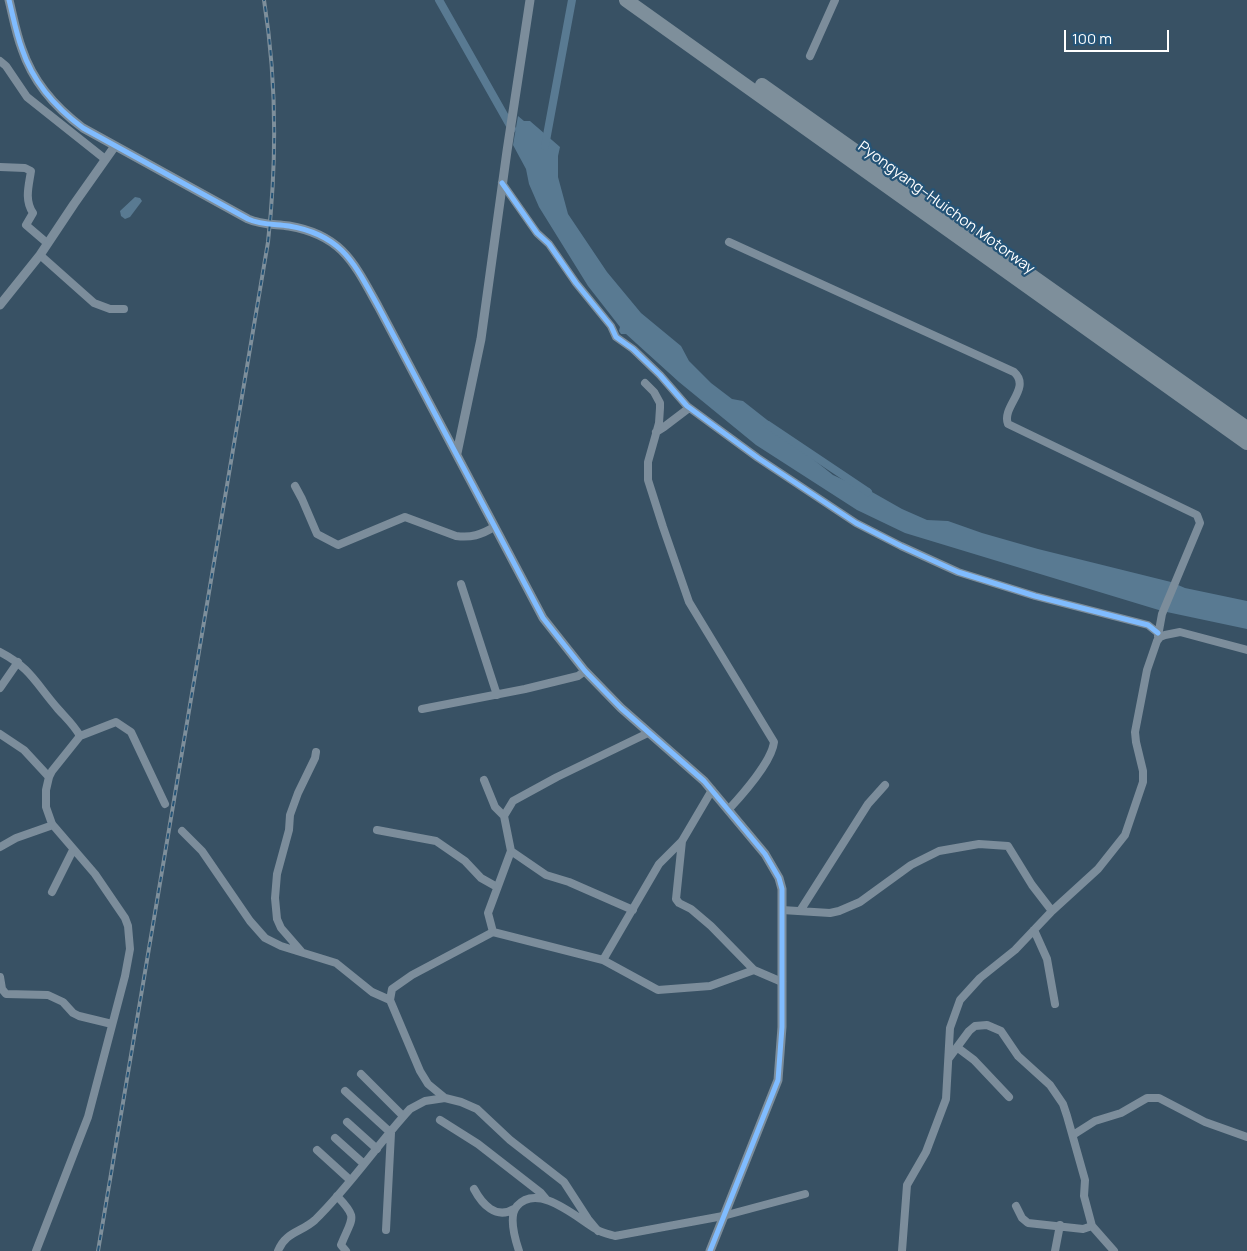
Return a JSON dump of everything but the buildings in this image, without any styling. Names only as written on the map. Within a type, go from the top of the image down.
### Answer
[{"type":"highway","name":"Pyongyang–Huichon Motorway","points":[[626,0],[1247,443]]},
{"type":"highway","name":"Pyongyang–Huichon Motorway","points":[[642,0],[1247,428]]},
{"type":"street","points":[[9,0],[22,49],[34,75],[42,87],[71,119],[83,128],[248,219],[258,223],[314,231],[341,249],[358,270],[457,453],[542,618],[585,670],[621,708],[712,790],[774,867],[782,889],[782,1027],[778,1080],[710,1251]]},
{"type":"street","points":[[457,453],[480,338],[530,0]]},
{"type":"street","points":[[810,56],[835,0]]},
{"type":"street","points":[[0,61],[6,66],[15,82],[27,97],[105,159]]},
{"type":"street","points":[[0,305],[40,255],[115,146]]},
{"type":"street","points":[[0,168],[25,168],[31,171],[27,196],[33,212],[26,225],[47,243]]},
{"type":"street","points":[[502,183],[537,234],[549,244],[576,283],[611,326],[616,337],[633,349],[660,374],[689,408],[758,458],[856,523],[958,572],[981,580],[1148,625],[1158,637]]},
{"type":"street","points":[[729,242],[1014,372],[1019,377],[1020,384],[1006,421],[1011,427],[1197,515],[1200,523],[1162,614],[1158,637],[1147,670],[1136,732],[1136,742],[1143,771],[1143,782],[1130,824],[1118,846],[1098,868],[1052,911],[1015,950],[980,978],[960,1000],[950,1028],[950,1058],[946,1099],[926,1152],[907,1185],[902,1251]]},
{"type":"street","points":[[40,255],[94,303],[110,308],[124,309]]},
{"type":"street","points":[[645,382],[654,392],[660,403],[660,415],[648,462],[648,480],[662,527],[690,602],[774,742],[764,763],[729,809]]},
{"type":"street","points":[[656,432],[689,408]]},
{"type":"street","points":[[295,486],[317,534],[338,545],[405,517],[456,536],[475,536],[494,527]]},
{"type":"street","points":[[462,584],[497,694]]},
{"type":"street","points":[[1158,637],[1180,632],[1247,650]]},
{"type":"street","points":[[0,652],[18,662],[29,672],[75,727],[80,736]]},
{"type":"street","points":[[0,688],[18,662]]},
{"type":"street","points":[[422,710],[578,676],[585,670]]},
{"type":"street","points":[[36,1251],[88,1118],[130,949],[128,926],[125,918],[95,874],[73,850],[48,816],[45,799],[49,777],[80,736],[116,722],[127,728],[165,804]]},
{"type":"street","points":[[504,816],[513,801],[557,777],[648,733]]},
{"type":"street","points":[[0,734],[24,750],[49,777]]},
{"type":"street","points":[[302,952],[281,928],[277,919],[275,898],[278,874],[289,830],[290,816],[316,752]]},
{"type":"street","points":[[484,780],[495,807],[504,816],[510,851],[488,913],[493,932]]},
{"type":"street","points":[[800,911],[868,804],[884,784]]},
{"type":"street","points":[[603,960],[659,864],[682,841],[712,790]]},
{"type":"street","points":[[0,847],[16,838],[53,825]]},
{"type":"street","points":[[182,830],[202,851],[257,931],[270,942],[336,963],[372,992],[390,1000]]},
{"type":"street","points":[[377,830],[436,841],[465,861],[481,878],[497,887]]},
{"type":"street","points":[[682,841],[676,898],[680,904],[691,909],[711,926],[754,970],[782,982]]},
{"type":"street","points":[[782,910],[830,913],[839,911],[860,902],[911,865],[939,851],[979,844],[1008,846],[1032,885],[1052,911]]},
{"type":"street","points":[[52,892],[73,850]]},
{"type":"street","points":[[510,851],[546,875],[569,882],[633,910]]},
{"type":"street","points":[[1034,930],[1047,959],[1056,1004]]},
{"type":"street","points":[[445,1098],[428,1084],[420,1071],[390,1000],[392,989],[493,932],[603,960],[658,990],[710,986],[754,970]]},
{"type":"street","points":[[0,978],[2,989],[6,994],[48,995],[63,1002],[73,1013],[79,1016],[112,1024]]},
{"type":"street","points":[[950,1058],[969,1031],[975,1026],[987,1024],[1001,1031],[1018,1056],[1056,1094],[1063,1104],[1085,1180],[1084,1196],[1092,1226],[1114,1251]]},
{"type":"street","points":[[958,1048],[974,1060],[1009,1097]]},
{"type":"street","points":[[361,1074],[403,1116]]},
{"type":"street","points":[[345,1091],[391,1133]]},
{"type":"street","points":[[1072,1135],[1094,1121],[1121,1113],[1152,1097],[1159,1098],[1205,1122],[1247,1137]]},
{"type":"street","points":[[278,1251],[281,1243],[286,1238],[313,1221],[337,1196],[391,1133],[403,1116],[416,1104],[445,1098],[477,1109],[510,1140],[564,1182],[598,1231]]},
{"type":"street","points":[[440,1120],[478,1144],[541,1193],[546,1199],[598,1231],[615,1236],[723,1216],[805,1194]]},
{"type":"street","points":[[347,1122],[377,1149]]},
{"type":"street","points":[[386,1230],[391,1133]]},
{"type":"street","points":[[335,1138],[364,1164]]},
{"type":"street","points":[[317,1150],[350,1180]]},
{"type":"street","points":[[474,1189],[481,1202],[492,1210],[503,1213],[514,1209],[526,1199],[546,1199]]},
{"type":"street","points":[[337,1196],[350,1210],[353,1217],[341,1244],[346,1251]]},
{"type":"street","points":[[1016,1206],[1025,1222],[1082,1228],[1092,1226]]},
{"type":"street","points":[[514,1209],[513,1223],[519,1251]]},
{"type":"street","points":[[1056,1251],[1060,1226]]},
{"type":"water","points":[[518,116],[524,121],[530,121],[560,147],[558,177],[568,214],[607,272],[641,313],[681,346],[689,361],[711,383],[732,399],[743,401],[771,423],[780,435],[833,475],[859,487],[869,488],[872,492],[902,509],[927,520],[948,521],[1038,549],[1171,582],[1185,588],[1247,601],[1247,629],[1162,611],[905,533],[857,510],[756,445],[679,382],[626,334],[621,334],[619,331],[620,327],[588,286],[539,207],[529,184],[526,169],[513,145]]},
{"type":"water","points":[[135,197],[140,198],[142,201],[130,217],[125,219],[121,216],[120,211]]},
{"type":"waterway","points":[[439,0],[512,129]]},
{"type":"waterway","points":[[545,146],[572,0]]},
{"type":"waterway","points":[[768,425],[868,492]]},
{"type":"railway","points":[[98,1251],[268,242],[273,181],[274,121],[271,61],[264,0]]},
{"type":"cycle path","points":[[9,0],[16,31],[32,72],[55,103],[83,128],[248,219],[307,230],[322,236],[344,253],[353,264],[378,306],[543,618],[585,671],[621,708],[704,781],[765,854],[779,878],[782,889],[782,1027],[778,1080],[710,1251]]},
{"type":"cycle path","points":[[502,183],[537,233],[549,244],[576,283],[611,326],[616,337],[633,349],[660,375],[687,406],[758,458],[856,523],[958,572],[1035,596],[1148,625],[1158,633]]}]
